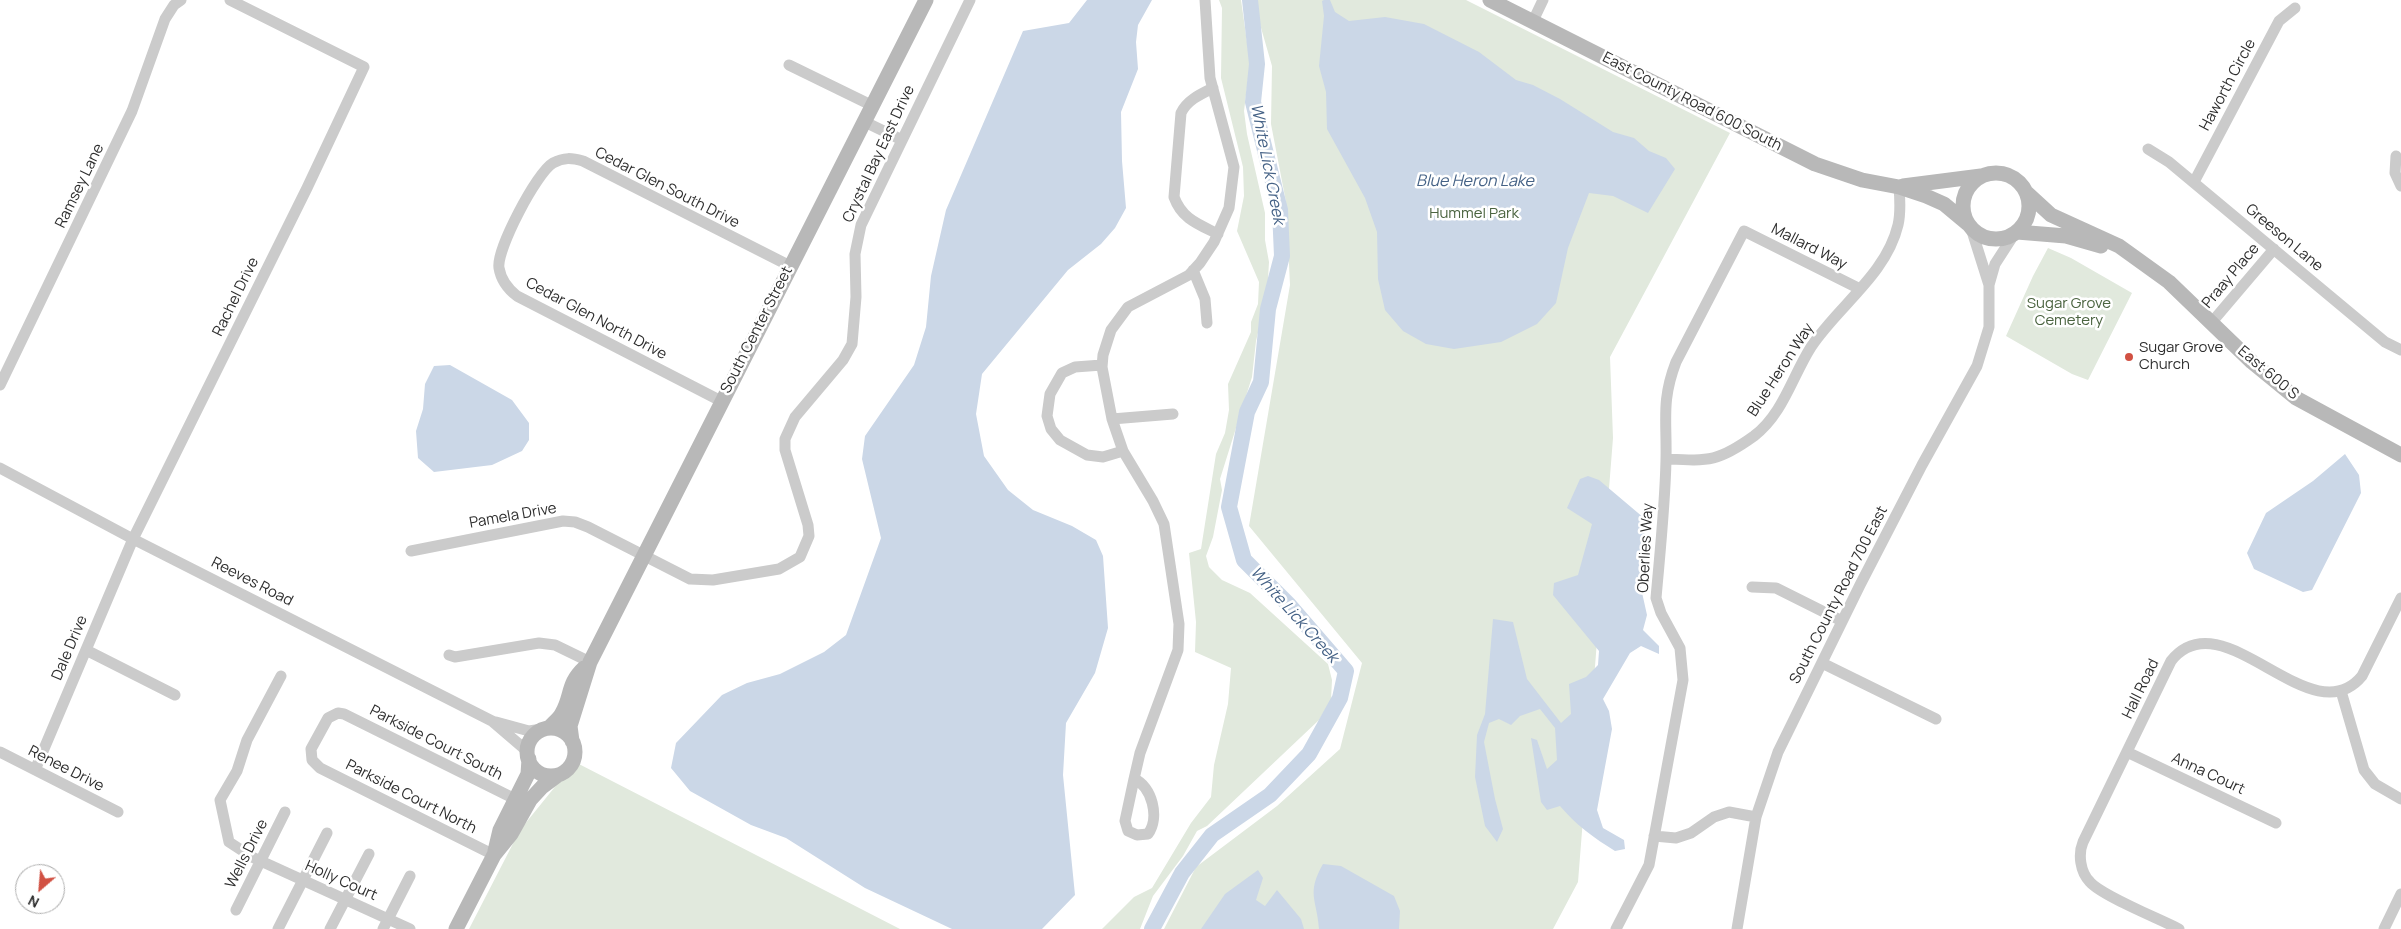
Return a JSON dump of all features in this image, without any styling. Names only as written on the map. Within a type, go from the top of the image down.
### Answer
[{"type":"street","name":"Ramsey Lane","points":[[0,385],[128,119],[144,81],[165,19],[174,5],[181,0]]},
{"type":"street","name":"Rachel Drive","points":[[133,539],[307,188],[364,67],[230,0]]},
{"type":"street","name":"South Center Street","points":[[572,741],[570,726],[590,662],[926,0]]},
{"type":"street","name":"Crystal Bay East Drive","points":[[643,556],[690,580],[702,581],[779,569],[800,558],[809,536],[808,525],[786,450],[786,439],[795,417],[844,360],[852,344],[855,307],[855,254],[861,225],[900,139],[970,0]]},
{"type":"street","points":[[1134,779],[1140,752],[1178,650],[1180,637],[1164,524],[1153,501],[1123,451],[1112,419],[1102,364],[1104,350],[1111,330],[1128,307],[1189,275],[1218,234],[1229,208],[1234,167],[1213,88],[1208,53],[1205,0]]},
{"type":"street","name":"East County Road 600 South","points":[[1490,0],[1815,164],[1862,180],[1899,187],[1936,200],[1970,226]]},
{"type":"street","points":[[1532,21],[1543,0]]},
{"type":"street","name":"Haworth Circle","points":[[2194,182],[2279,21],[2295,8]]},
{"type":"street","points":[[789,65],[872,106]]},
{"type":"street","points":[[1213,88],[1187,103],[1181,113],[1174,197],[1177,206],[1188,219],[1218,234]]},
{"type":"street","points":[[865,122],[900,139]]},
{"type":"street","name":"Greeson Lane","points":[[2148,149],[2169,162],[2194,182],[2385,342],[2401,350]]},
{"type":"street","points":[[2396,156],[2395,173],[2401,186]]},
{"type":"street","name":"Cedar Glen South Drive","points":[[522,209],[544,170],[552,164],[570,158],[583,161],[790,266]]},
{"type":"street","points":[[1998,172],[2010,175],[2020,183],[2027,194],[2051,215],[2119,246],[2150,269],[2114,251],[2077,238],[2055,234],[2016,233],[2004,238],[1991,239],[1980,235],[1970,226],[1963,214],[1964,197],[1968,187],[1981,176],[1998,172]]},
{"type":"street","name":"East County Road 600 South","points":[[1899,187],[1981,176]]},
{"type":"street","name":"Blue Heron Way","points":[[1666,459],[1703,460],[1717,458],[1736,448],[1767,424],[1782,402],[1810,348],[1872,275],[1898,226],[1899,187]]},
{"type":"street","points":[[2016,233],[2024,224],[2029,212],[2027,194]]},
{"type":"street","name":"Cedar Glen North Drive","points":[[522,209],[499,256],[499,268],[508,288],[529,303],[721,402]]},
{"type":"street","name":"South County Road 700 East","points":[[1970,226],[1989,285]]},
{"type":"street","name":"Mallard Way","points":[[1744,231],[1860,289]]},
{"type":"street","name":"Oberlies Way","points":[[1616,929],[1649,865],[1683,680],[1680,648],[1661,613],[1656,598],[1666,459],[1664,406],[1668,381],[1744,231]]},
{"type":"street","name":"South County Road 700 East","points":[[1737,929],[1756,817],[1778,752],[1842,621],[1922,465],[1977,366],[1989,327],[1989,285],[1995,264],[2016,233]]},
{"type":"street","name":"Praay Place","points":[[2212,322],[2274,249]]},
{"type":"street","name":"East 600 S","points":[[2150,269],[2169,282],[2252,362],[2290,393],[2326,416],[2401,455]]},
{"type":"street","points":[[1193,270],[1205,299],[1207,323]]},
{"type":"street","points":[[1102,364],[1075,367],[1062,373],[1050,394],[1047,416],[1051,428],[1060,440],[1087,455],[1103,457],[1123,451]]},
{"type":"street","points":[[1112,419],[1173,414]]},
{"type":"street","name":"Reeves Road","points":[[0,468],[133,539],[492,721],[529,731],[545,729]]},
{"type":"street","name":"Pamela Drive","points":[[411,550],[563,521],[582,524],[643,556]]},
{"type":"street","name":"Dale Drive","points":[[35,770],[133,539]]},
{"type":"street","points":[[1752,587],[1776,588],[1842,621]]},
{"type":"street","points":[[2401,598],[2362,676],[2357,682],[2341,691],[2364,770],[2375,784],[2401,799]]},
{"type":"street","points":[[449,655],[455,657],[545,643],[555,645],[590,662]]},
{"type":"street","name":"Hall Road","points":[[2179,929],[2100,890],[2090,882],[2081,862],[2080,850],[2171,661],[2182,650],[2204,643],[2225,647],[2313,690],[2341,691]]},
{"type":"street","points":[[86,650],[175,695]]},
{"type":"street","name":"South Center Street","points":[[545,729],[562,714],[569,690],[577,674],[590,662]]},
{"type":"street","points":[[1822,663],[1936,719]]},
{"type":"street","name":"Holly Court","points":[[281,676],[247,740],[237,771],[220,800],[230,845],[330,894],[346,898],[385,924],[410,929]]},
{"type":"street","name":"Parkside Court North","points":[[344,714],[332,715],[322,728],[311,749],[312,760],[316,766],[494,855]]},
{"type":"street","name":"Parkside Court South","points":[[344,714],[515,799]]},
{"type":"street","name":"Reeves Road","points":[[492,721],[528,756]]},
{"type":"street","points":[[494,855],[500,830],[528,774],[528,756],[531,738],[545,729],[563,730],[575,747],[573,761],[564,772],[558,774],[543,774],[537,771],[528,756]]},
{"type":"street","name":"Renee Drive","points":[[0,752],[118,812]]},
{"type":"street","name":"Anna Court","points":[[2127,752],[2276,823]]},
{"type":"street","points":[[456,929],[494,855],[511,834],[530,800],[558,774]]},
{"type":"street","name":"Wells Drive","points":[[236,910],[285,812]]},
{"type":"street","points":[[1654,836],[1676,838],[1691,833],[1714,817],[1729,812],[1756,817]]},
{"type":"street","points":[[278,929],[326,833]]},
{"type":"street","points":[[330,929],[369,854]]},
{"type":"street","points":[[385,924],[410,876]]},
{"type":"street","points":[[2384,929],[2401,894]]},
{"type":"green space","points":[[1219,0],[1241,0],[1250,63],[1244,111],[1247,134],[1265,213],[1265,240],[1269,262],[1267,296],[1256,341],[1252,377],[1220,479],[1222,490],[1213,537],[1206,556],[1209,567],[1222,580],[1250,593],[1328,664],[1332,680],[1331,700],[1319,720],[1207,826],[1197,831],[1183,856],[1153,896],[1140,929],[1102,929],[1134,897],[1152,888],[1191,823],[1211,797],[1214,765],[1228,704],[1231,668],[1195,652],[1196,622],[1189,553],[1201,549],[1216,454],[1225,433],[1229,410],[1228,384],[1251,332],[1251,322],[1258,304],[1259,282],[1237,231],[1244,196],[1243,167],[1221,78],[1222,8]]},
{"type":"green space","name":"Hummel Park","points":[[1253,0],[1466,0],[1730,133],[1610,357],[1613,438],[1578,882],[1553,929],[1164,929],[1196,867],[1277,806],[1340,749],[1362,663],[1249,526],[1290,285],[1286,202],[1271,124],[1272,66]]},
{"type":"green space","name":"Sugar Grove Cemetery","points":[[2048,248],[2071,258],[2132,293],[2088,380],[2072,374],[2006,336]]},
{"type":"green space","points":[[575,762],[900,929],[469,929],[520,830]]},
{"type":"water","points":[[1087,0],[1152,0],[1138,25],[1136,42],[1138,69],[1121,112],[1122,161],[1126,208],[1115,228],[1101,244],[1068,270],[982,374],[976,414],[984,456],[1008,490],[1033,510],[1072,526],[1096,540],[1103,556],[1108,628],[1095,673],[1066,723],[1063,775],[1075,895],[1042,929],[952,929],[865,888],[786,838],[751,825],[690,791],[671,768],[676,743],[722,695],[747,683],[780,674],[824,652],[846,635],[881,538],[862,459],[865,436],[914,365],[926,327],[931,276],[946,210],[1023,31],[1069,23]]},
{"type":"water","name":"Blue Heron Lake","points":[[1330,0],[1335,12],[1349,21],[1385,17],[1424,24],[1479,52],[1516,80],[1533,85],[1560,99],[1613,132],[1634,138],[1649,151],[1666,158],[1675,169],[1648,213],[1613,196],[1589,193],[1568,248],[1556,303],[1537,324],[1501,342],[1454,349],[1426,344],[1403,331],[1385,310],[1378,279],[1377,232],[1365,198],[1327,129],[1326,92],[1319,66],[1324,16],[1322,1]]},
{"type":"water","points":[[450,365],[512,400],[529,423],[529,440],[522,451],[492,465],[434,472],[418,458],[416,431],[423,409],[425,384],[434,366]]},
{"type":"water","points":[[2345,454],[2359,475],[2361,493],[2312,590],[2303,592],[2254,569],[2247,553],[2266,513],[2313,481]]},
{"type":"water","points":[[1588,476],[1599,480],[1644,518],[1645,560],[1641,588],[1647,615],[1643,630],[1659,646],[1659,654],[1641,646],[1630,653],[1603,699],[1609,711],[1612,729],[1597,810],[1603,828],[1624,840],[1625,849],[1615,851],[1586,831],[1560,806],[1547,810],[1541,802],[1531,738],[1537,740],[1547,769],[1557,760],[1555,728],[1540,709],[1520,716],[1511,725],[1499,719],[1489,723],[1484,742],[1503,829],[1497,842],[1485,826],[1475,777],[1477,735],[1485,714],[1493,619],[1513,622],[1527,679],[1561,723],[1571,714],[1569,684],[1586,677],[1598,665],[1599,651],[1553,595],[1554,583],[1578,575],[1592,524],[1567,508],[1580,479]]},
{"type":"water","points":[[1323,864],[1341,866],[1394,896],[1400,911],[1399,929],[1319,929],[1314,890]]},
{"type":"water","points":[[1258,870],[1263,878],[1256,900],[1265,906],[1277,890],[1301,919],[1304,929],[1201,929],[1225,894]]},
{"type":"waterway","name":"White Lick Creek","points":[[1152,929],[1182,873],[1212,835],[1270,795],[1309,754],[1340,698],[1346,671],[1289,605],[1244,560],[1229,507],[1247,412],[1261,382],[1268,309],[1282,256],[1280,210],[1253,102],[1257,64],[1250,0]]},
{"type":"place","name":"Sugar Grove Church","points":[[2129,357]]}]
